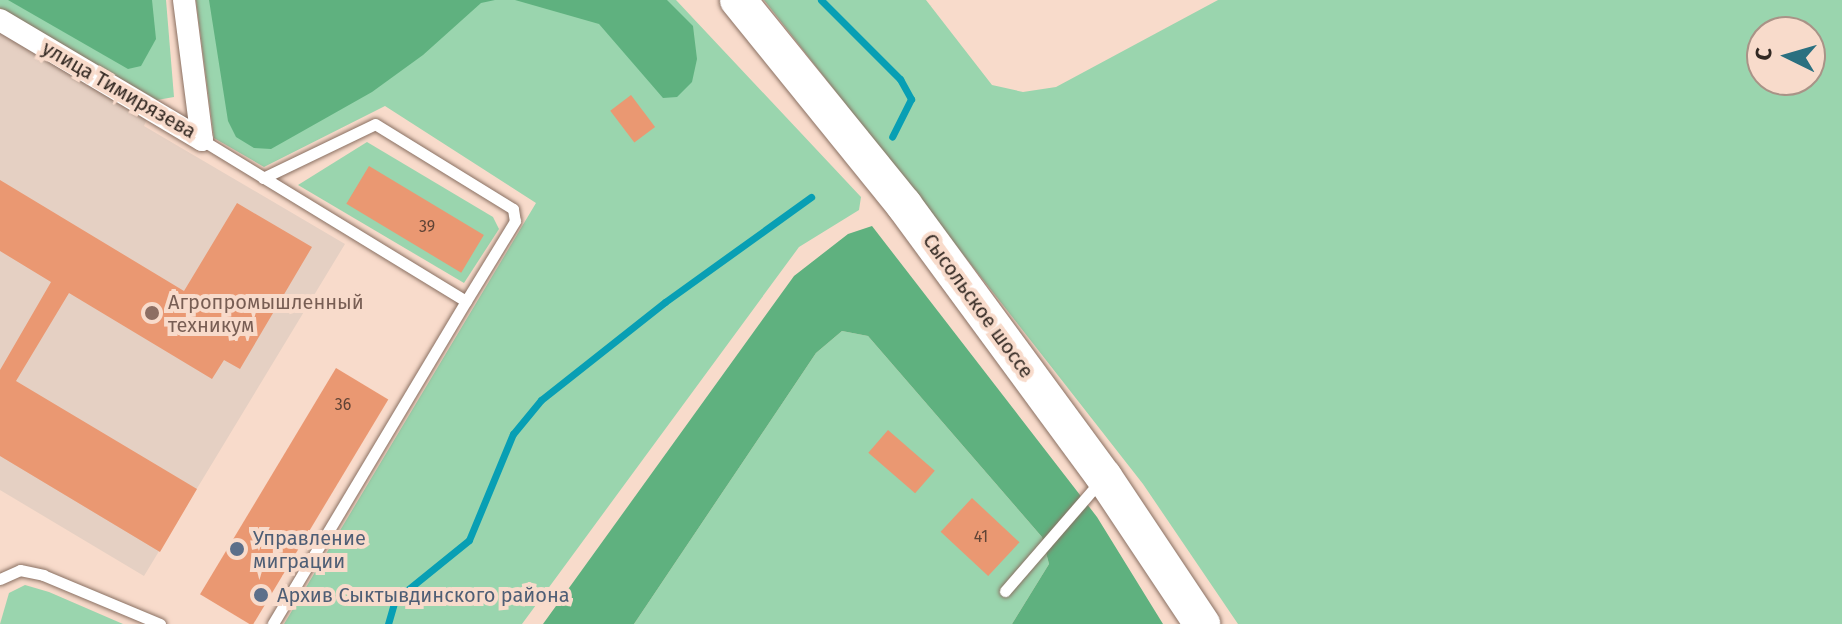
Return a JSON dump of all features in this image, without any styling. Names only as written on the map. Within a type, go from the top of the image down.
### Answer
[{"type":"highway","name":"Сысольское шоссе","points":[[738,0],[904,205],[1104,477],[1202,624]]},
{"type":"street","name":"улица Тимирязева","points":[[184,0],[202,140]]},
{"type":"street","name":"улица Тимирязева","points":[[0,20],[202,140]]},
{"type":"lane","points":[[263,178],[375,124],[513,209],[515,221],[273,624]]},
{"type":"lane","points":[[202,140],[466,301]]},
{"type":"lane","points":[[1005,591],[1104,477]]},
{"type":"lane","points":[[0,579],[20,570],[43,575],[160,624]]},
{"type":"shaded area","name":"Агропромышленный техникум","points":[[0,32],[147,119],[144,126],[345,244],[144,576],[0,490]]},
{"type":"green space","points":[[0,0],[166,0],[174,97],[157,100],[0,8]]},
{"type":"green space","points":[[8,0],[152,0],[156,39],[141,66],[128,69]]},
{"type":"green space","points":[[196,0],[676,0],[861,197],[859,210],[799,247],[522,624],[284,624],[536,203],[385,106],[264,167],[214,138]]},
{"type":"green space","points":[[209,0],[495,0],[481,3],[423,55],[372,92],[271,149],[254,148],[236,137],[228,121]]},
{"type":"green space","points":[[515,0],[667,0],[693,26],[697,59],[692,82],[677,97],[663,98],[599,24]]},
{"type":"green space","points":[[764,0],[926,0],[992,85],[1023,92],[1056,87],[1218,0],[1842,0],[1842,624],[1238,624],[1143,484]]},
{"type":"green space","points":[[367,142],[493,217],[499,229],[464,283],[298,185]]},
{"type":"green space","points":[[872,226],[1097,517],[1163,624],[1012,624],[1049,564],[1042,537],[868,336],[842,331],[816,353],[634,624],[543,624],[794,276],[848,234]]},
{"type":"green space","points":[[842,331],[868,336],[1042,537],[1049,564],[1012,624],[634,624],[816,353]]},
{"type":"green space","points":[[25,585],[123,624],[0,624],[9,593]]},
{"type":"building","points":[[631,95],[655,127],[634,143],[610,111]]},
{"type":"building","points":[[369,166],[484,235],[461,273],[346,204]]},
{"type":"building","points":[[0,180],[184,291],[237,203],[312,247],[240,369],[224,360],[212,379],[69,293],[16,381],[197,489],[160,552],[0,456],[0,370],[51,282],[0,251]]},
{"type":"building","points":[[336,368],[388,399],[253,624],[200,594]]},
{"type":"building","points":[[888,430],[935,471],[915,493],[868,453]]},
{"type":"building","points":[[972,498],[1020,542],[988,576],[941,532]]},
{"type":"waterway","points":[[821,0],[900,79],[911,99],[892,137]]},
{"type":"waterway","points":[[388,624],[395,600],[469,540],[513,434],[541,400],[665,302],[811,197]]},
{"type":"place","name":"Агропромышленный техникум","points":[[152,313]]},
{"type":"place","name":"Управление миграции","points":[[237,549]]},
{"type":"place","name":"Архив Сыктывдинского района","points":[[261,595]]}]
